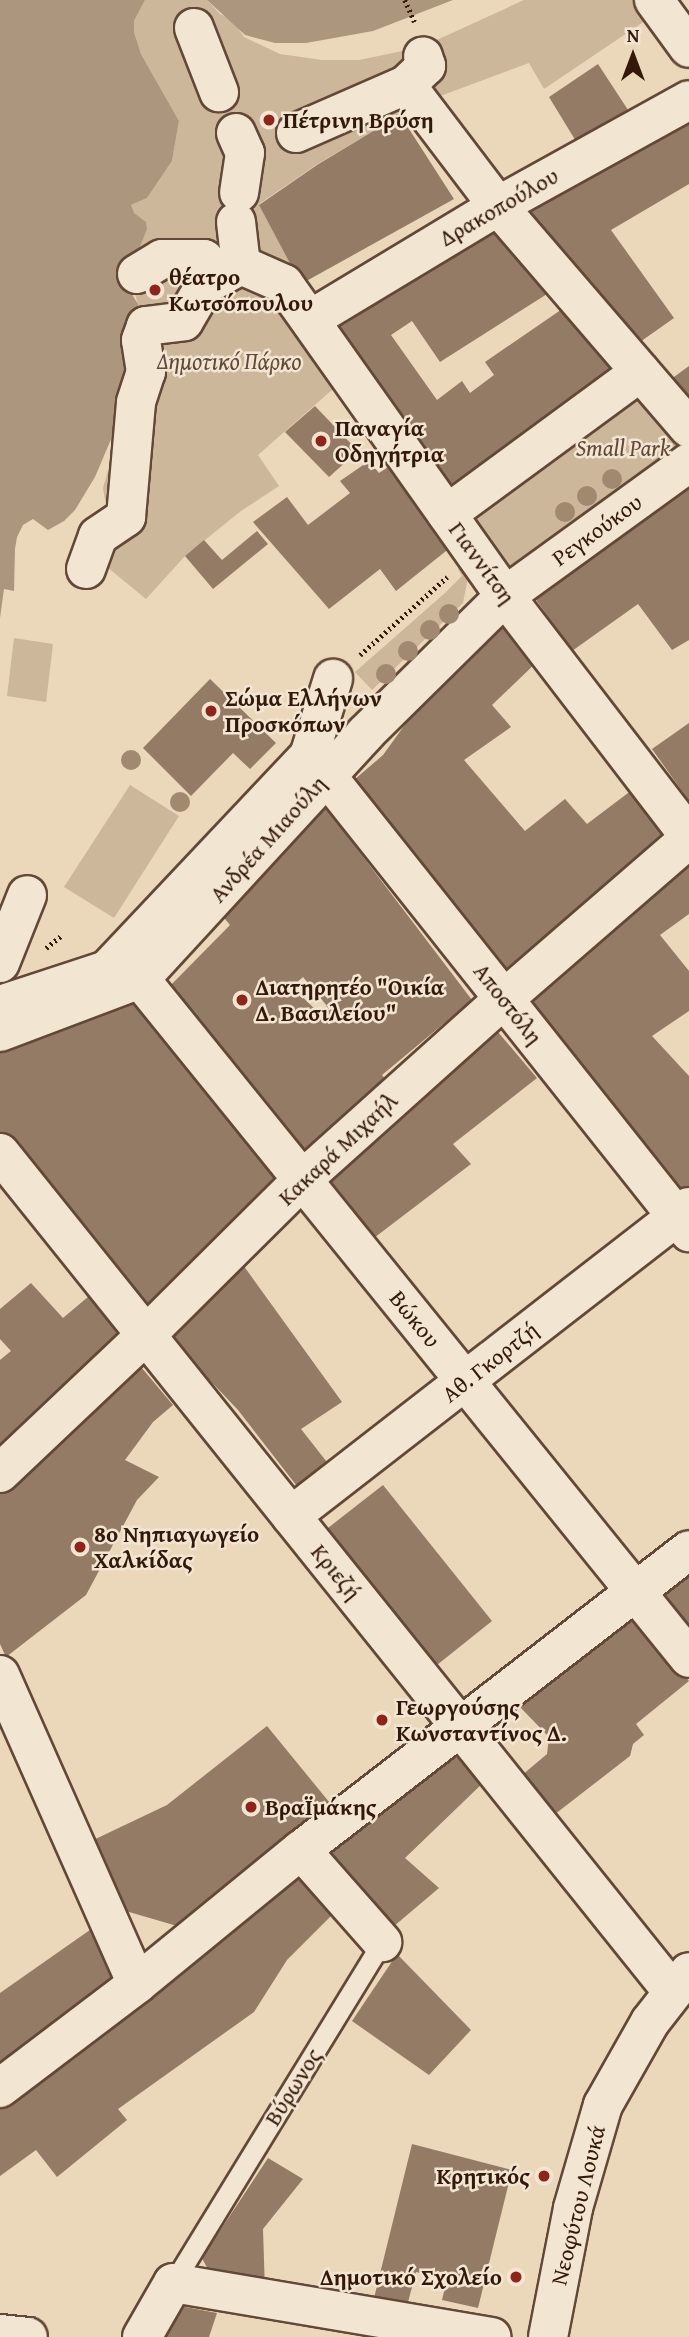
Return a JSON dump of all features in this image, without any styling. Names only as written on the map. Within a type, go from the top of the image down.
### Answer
[{"type":"street","points":[[653,0],[689,48]]},
{"type":"street","points":[[206,43],[219,92]]},
{"type":"street","points":[[86,569],[99,536],[126,517],[136,402],[146,372],[141,340],[146,326],[184,321],[205,285],[241,265],[237,208],[240,143],[288,136],[416,81],[498,206],[689,428]]},
{"type":"street","name":"Δρακοπούλου","points":[[311,319],[498,206],[689,100]]},
{"type":"street","points":[[137,274],[163,259],[204,259],[205,285]]},
{"type":"street","name":"Γιαννίτση","points":[[241,265],[284,284],[505,596],[689,838]]},
{"type":"street","points":[[456,527],[640,372]]},
{"type":"street","name":"Ρεγκούκου","points":[[505,596],[689,463]]},
{"type":"street","name":"Ανδρέα Μιαούλη","points":[[8,986],[140,979],[327,775],[505,596]]},
{"type":"street","points":[[27,895],[8,986],[107,970],[309,756],[333,679]]},
{"type":"street","name":"Αποστόλη","points":[[327,775],[504,999],[685,1219]]},
{"type":"street","name":"Κακαρά Μιχαήλ","points":[[0,1473],[145,1336],[302,1180],[689,838]]},
{"type":"street","name":"Βώκου","points":[[140,979],[689,1658]]},
{"type":"street","name":"Κριεζή","points":[[0,1153],[460,1728],[680,1981]]},
{"type":"street","name":"Αθ. Γκορτζή","points":[[291,1516],[465,1381],[685,1219]]},
{"type":"street","points":[[0,2088],[137,1984],[301,1850],[689,1550]]},
{"type":"street","points":[[0,1675],[137,1984]]},
{"type":"street","name":"Βύρωνος","points":[[301,1850],[382,1942]]},
{"type":"street","name":"Νεοφύτου Λουκά","points":[[548,2337],[572,2207],[603,2105],[627,2059],[680,1981]]},
{"type":"street","points":[[173,2283],[491,2337]]},
{"type":"street","name":"Βύρωνος","points":[[142,2337],[173,2283]]},
{"type":"street","points":[[0,2334],[28,2337]]},
{"type":"lane","name":"Βύρωνος","points":[[173,2283],[382,1942]]},
{"type":"path","points":[[333,679],[449,575],[460,560],[456,527]]},
{"type":"green space","name":"Δημοτικό Πάρκο","points":[[145,0],[207,0],[220,14],[232,20],[244,37],[280,54],[322,60],[359,60],[402,51],[439,39],[524,0],[654,0],[661,10],[544,89],[529,63],[419,104],[316,165],[259,204],[349,375],[258,455],[279,486],[241,511],[185,556],[146,599],[107,567],[108,517],[103,488],[129,396],[137,322],[138,304],[127,269],[131,205],[147,198],[172,161],[179,121],[141,54],[134,32],[134,21]]},
{"type":"green space","name":"Small Park","points":[[640,372],[689,428],[689,463],[505,596],[447,514]]},
{"type":"green space","points":[[461,565],[468,578],[463,603],[372,690],[355,672],[462,576],[458,569]]},
{"type":"green space","points":[[14,638],[53,644],[46,702],[7,696]]},
{"type":"green space","points":[[130,785],[179,816],[114,918],[64,887]]},
{"type":"shaded area","points":[[0,0],[145,0],[134,21],[134,32],[141,54],[179,121],[172,161],[147,198],[131,205],[134,213],[146,222],[147,229],[125,283],[138,304],[134,385],[95,477],[75,510],[64,521],[48,530],[33,519],[23,525],[15,549],[14,591],[4,589],[0,618]]},
{"type":"shaded area","points":[[207,0],[453,0],[373,31],[306,43],[275,43],[245,35]]},
{"type":"building","points":[[598,64],[630,113],[577,143],[549,97]]},
{"type":"building","points":[[689,112],[689,184],[611,230],[674,318],[630,349],[530,213]]},
{"type":"building","points":[[400,115],[454,199],[301,284],[259,205],[317,165]]},
{"type":"building","points":[[501,218],[555,289],[440,362],[412,321],[391,335],[437,400],[462,381],[470,393],[494,375],[485,362],[568,305],[624,376],[448,504],[322,322]]},
{"type":"building","points":[[689,366],[689,412],[663,385]]},
{"type":"building","name":"Παναγία Οδηγήτρια","points":[[315,406],[358,451],[329,477],[285,432]]},
{"type":"building","points":[[369,461],[379,473],[394,463],[456,543],[396,591],[380,569],[329,609],[253,522],[287,497],[308,525],[350,493],[340,481]]},
{"type":"building","points":[[689,469],[689,640],[672,650],[638,604],[572,651],[525,584]]},
{"type":"building","points":[[257,531],[268,544],[213,589],[185,556],[204,540],[222,560]]},
{"type":"building","points":[[508,617],[543,656],[492,705],[511,727],[464,760],[525,831],[565,799],[587,824],[636,787],[676,837],[501,982],[347,786],[383,755],[417,708]]},
{"type":"building","name":"Σώμα Ελλήνων Προσκόπων","points":[[210,679],[276,743],[250,769],[233,753],[191,796],[143,748]]},
{"type":"building","points":[[689,723],[689,801],[652,749]]},
{"type":"building","points":[[323,804],[472,1000],[382,1075],[392,1087],[310,1160],[169,987],[230,925],[216,908]],"holes":[[[303,977],[327,1006],[319,1013],[292,987]]]},
{"type":"building","points":[[689,863],[689,914],[660,935],[689,971],[689,1011],[652,1036],[689,1076],[689,1199],[681,1205],[521,1007]]},
{"type":"building","points":[[134,1001],[288,1187],[145,1306],[0,1133],[0,1042]]},
{"type":"building","points":[[498,1032],[537,1078],[453,1144],[471,1164],[370,1241],[321,1180]]},
{"type":"building","points":[[238,1258],[342,1402],[301,1429],[330,1466],[300,1490],[238,1410],[162,1330]]},
{"type":"building","points":[[31,1283],[63,1318],[95,1291],[134,1336],[0,1453],[0,1360],[11,1351],[0,1339],[0,1309]]},
{"type":"building","points":[[141,1367],[173,1405],[153,1422],[125,1460],[159,1477],[137,1500],[86,1595],[6,1657],[0,1644],[0,1488]]},
{"type":"building","points":[[383,1485],[492,1621],[432,1669],[319,1535]]},
{"type":"building","points":[[689,1568],[689,1641],[652,1596]]},
{"type":"building","points":[[639,1615],[689,1681],[636,1724],[644,1735],[633,1744],[630,1756],[550,1818],[521,1776],[547,1754],[549,1737],[520,1707]]},
{"type":"building","points":[[267,1726],[334,1808],[184,1928],[112,1907],[87,1843],[167,1805]]},
{"type":"building","points":[[459,1746],[486,1780],[405,1858],[439,1888],[387,1932],[318,1855]]},
{"type":"building","points":[[302,1874],[336,1911],[287,1960],[254,2012],[118,2109],[127,2120],[57,2177],[36,2150],[0,2176],[0,2098]]},
{"type":"building","points":[[97,1925],[116,1982],[0,2078],[0,1993]]},
{"type":"building","points":[[397,1954],[471,2030],[429,2075],[352,2021]]},
{"type":"building","points":[[412,2144],[512,2170],[478,2308],[442,2300],[447,2279],[416,2272],[407,2306],[374,2298]]},
{"type":"building","points":[[268,2158],[303,2179],[263,2229],[265,2291],[215,2283],[202,2258]]},
{"type":"building","points":[[175,2305],[217,2313],[209,2337],[158,2337]]},
{"type":"place","name":"Πέτρινη Βρύση","points":[[269,120]]},
{"type":"place","name":"θέατρο Κωτσόπουλου","points":[[155,290]]},
{"type":"place","name":"Παναγία Οδηγήτρια","points":[[321,441]]},
{"type":"place","name":"Σώμα Ελλήνων Προσκόπων","points":[[211,711]]},
{"type":"place","name":"Διατηρητέο \"Οικία Δ. Βασιλείου\"","points":[[242,1000]]},
{"type":"place","name":"8ο Νηπιαγωγείο Χαλκίδας","points":[[80,1547]]},
{"type":"place","name":"Γεωργούσης Κωνσταντίνος Δ.","points":[[382,1720]]},
{"type":"place","name":"ΒραΪμάκης","points":[[251,1807]]},
{"type":"place","name":"Κρητικός","points":[[544,2176]]},
{"type":"place","name":"Δημοτικό Σχολείο","points":[[516,2277]]}]
